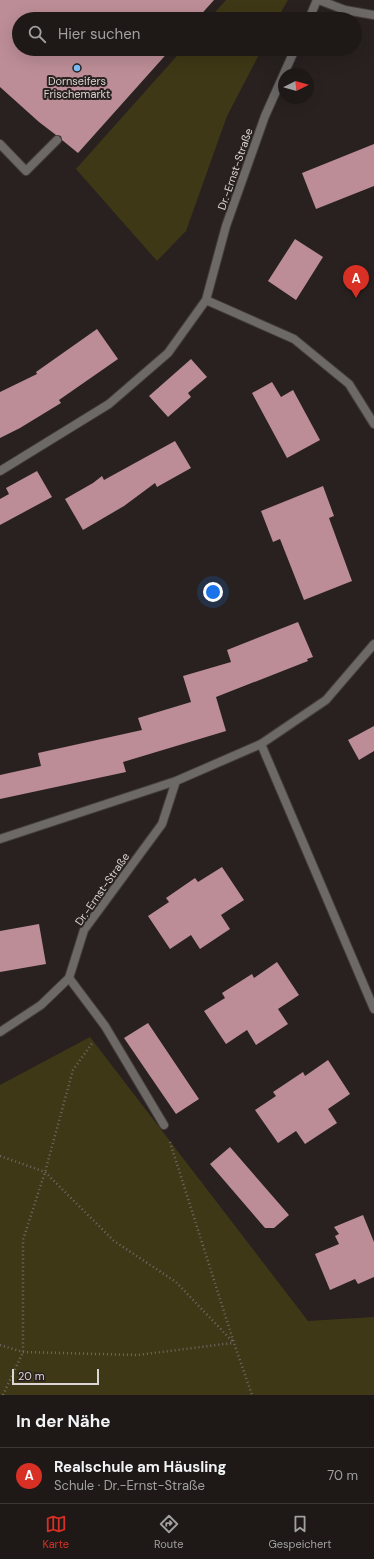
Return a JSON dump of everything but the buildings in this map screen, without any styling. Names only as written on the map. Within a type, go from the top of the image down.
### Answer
[{"type":"street","points":[[312,12],[318,0],[345,10],[357,12]]},
{"type":"street","points":[[362,13],[374,15]]},
{"type":"street","name":"Dr.-Ernst-Straße","points":[[0,471],[109,404],[168,353],[206,300],[226,226],[265,116],[292,56]]},
{"type":"street","points":[[0,144],[26,170],[57,140]]},
{"type":"street","points":[[206,300],[294,339],[349,384],[374,424]]},
{"type":"street","points":[[0,839],[176,781],[261,744],[326,700],[374,644]]},
{"type":"street","points":[[261,744],[374,1009]]},
{"type":"street","name":"Dr.-Ernst-Straße","points":[[0,1032],[41,1005],[69,978],[84,930],[162,824],[176,781]]},
{"type":"street","points":[[69,978],[105,1026],[164,1125]]},
{"type":"path","points":[[3,1395],[23,1352],[23,1240],[45,1172],[73,1070],[105,1026]]},
{"type":"path","points":[[164,1125],[252,1395]]},
{"type":"path","points":[[0,1156],[45,1172],[114,1241],[176,1282],[234,1343]]},
{"type":"path","points":[[0,1345],[23,1352],[138,1355],[234,1343]]},
{"type":"shaded area","points":[[226,0],[288,0],[281,12],[215,12]]},
{"type":"shaded area","points":[[177,56],[258,56],[227,116],[186,231],[157,261],[76,169]]},
{"type":"shaded area","points":[[90,1037],[308,1321],[374,1317],[374,1395],[0,1395],[0,1085]]},
{"type":"place","name":"Dornseifers Frischemarkt","points":[[77,68]]},
{"type":"place","name":"Realschule am Häusling","points":[[356,298]]}]
